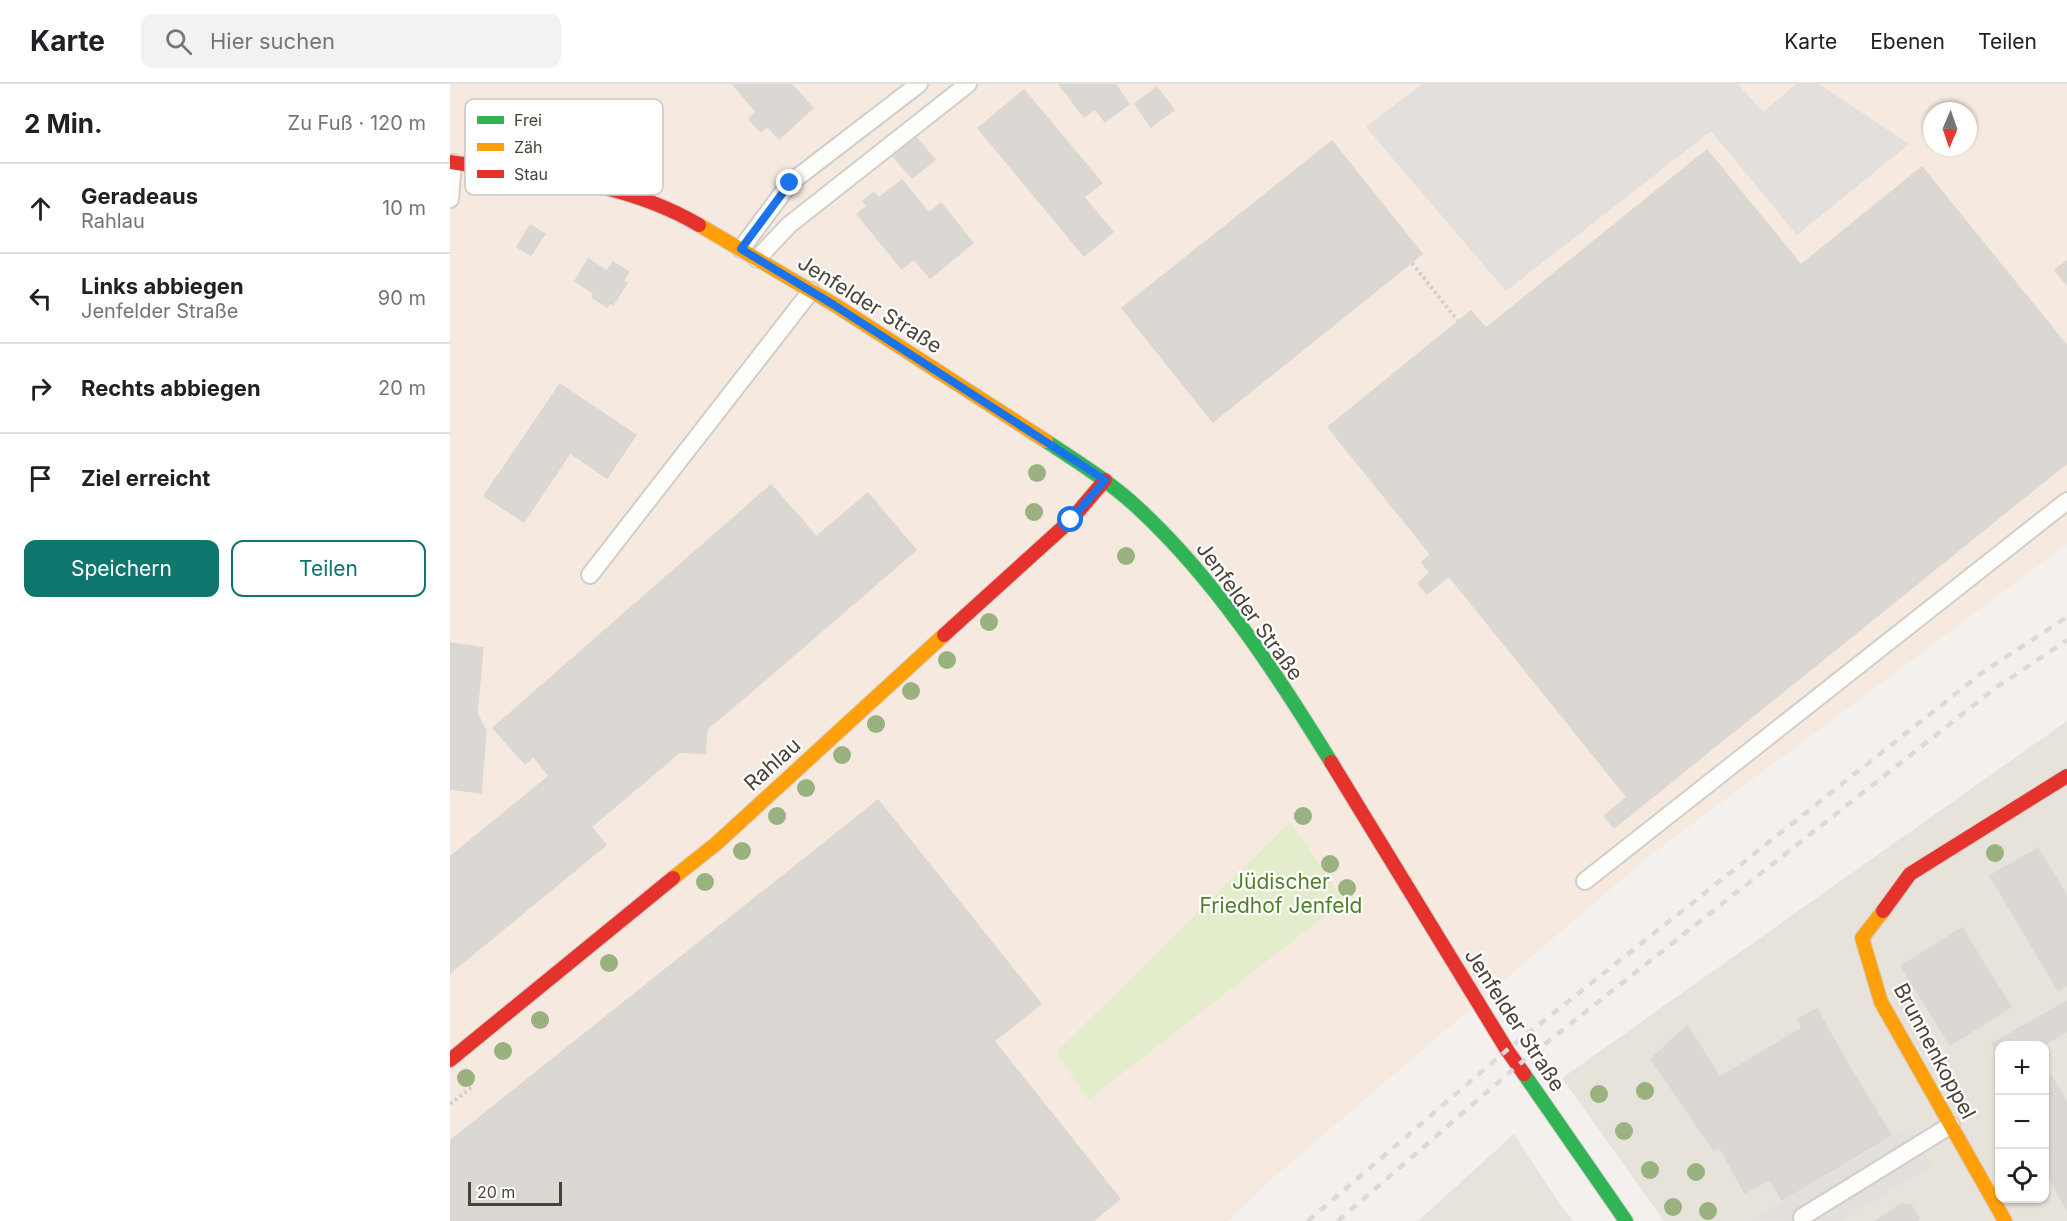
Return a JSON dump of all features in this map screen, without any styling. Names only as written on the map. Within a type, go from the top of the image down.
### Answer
[{"type":"street","name":"Jenfelder Straße","points":[[628,195],[674,210],[811,291],[990,404],[1105,480],[1169,538],[1220,598],[1249,638],[1320,745],[1507,1050],[1626,1221]]},
{"type":"street","name":"Rahlau","points":[[450,1060],[717,843],[1071,520],[1105,480]]},
{"type":"street","name":"Brunnenkoppel","points":[[2005,1221],[1881,1002],[1862,938],[1910,874],[2067,776]]},
{"type":"lane","points":[[741,249],[790,183],[918,84]]},
{"type":"lane","points":[[758,259],[789,225],[968,84]]},
{"type":"lane","points":[[450,199],[451,163]]},
{"type":"lane","points":[[591,575],[811,291]]},
{"type":"lane","points":[[1585,881],[2067,501]]},
{"type":"lane","points":[[1802,1217],[1951,1125]]},
{"type":"path","points":[[1412,263],[1458,321]]},
{"type":"shaded area","points":[[450,84],[2067,84],[2067,544],[1648,857],[1272,1179],[1228,1221],[450,1221]]},
{"type":"shaded area","points":[[1422,84],[1738,84],[1763,112],[1796,84],[1819,84],[1909,144],[1797,235],[1711,131],[1506,291],[1366,127]]},
{"type":"shaded area","points":[[2067,721],[2067,1221],[1664,1221],[1562,1078]]},
{"type":"shaded area","points":[[1909,1128],[1931,1166],[1841,1221],[1751,1220]]},
{"type":"shaded area","points":[[1514,1134],[1573,1221],[1418,1221]]},
{"type":"green space","name":"Jüdischer Friedhof Jenfeld","points":[[1290,822],[1344,901],[1088,1100],[1056,1052]]},
{"type":"building","points":[[732,84],[754,84],[742,95]]},
{"type":"building","points":[[754,84],[791,84],[813,108],[779,139],[767,126],[761,132],[749,119],[756,112],[742,95]]},
{"type":"building","points":[[1059,84],[1115,84],[1129,104],[1105,122],[1095,109],[1084,117]]},
{"type":"building","points":[[1157,87],[1174,110],[1151,127],[1135,104]]},
{"type":"building","points":[[1024,90],[1102,183],[1084,197],[1113,232],[1084,256],[978,128]]},
{"type":"building","points":[[916,137],[935,160],[912,178],[893,156]]},
{"type":"building","points":[[1332,141],[1422,254],[1213,422],[1122,308]]},
{"type":"building","points":[[1707,150],[1801,265],[1578,445],[1583,451],[1440,566],[1328,427],[1471,311],[1486,328]]},
{"type":"building","points":[[1922,167],[2067,346],[2067,463],[1614,828],[1604,816],[1627,797],[1449,576],[1427,594],[1418,583],[1430,573],[1422,562],[1431,554],[1440,566],[1583,451],[1578,445]]},
{"type":"building","points":[[902,180],[929,213],[941,203],[973,243],[930,278],[914,259],[902,269],[857,214],[867,206],[863,201],[874,192],[879,198]]},
{"type":"building","points":[[530,225],[545,234],[531,255],[517,247]]},
{"type":"building","points":[[588,259],[607,271],[613,262],[629,272],[623,281],[627,283],[613,305],[610,303],[607,307],[592,297],[594,294],[575,281]]},
{"type":"building","points":[[2067,261],[2067,285],[2055,270]]},
{"type":"building","points":[[560,384],[636,435],[607,478],[570,453],[524,522],[484,496]]},
{"type":"building","points":[[771,485],[803,521],[681,625],[525,764],[493,728]]},
{"type":"building","points":[[868,493],[916,550],[744,698],[681,625],[803,521],[816,537]]},
{"type":"building","points":[[681,625],[744,698],[707,729],[705,754],[680,752],[591,827],[533,756]]},
{"type":"building","points":[[450,643],[483,648],[477,713],[486,731],[481,793],[450,789]]},
{"type":"building","points":[[549,776],[606,845],[450,973],[450,857]]},
{"type":"building","points":[[878,800],[1041,1004],[994,1041],[1120,1199],[1093,1221],[450,1221],[450,1141]]},
{"type":"building","points":[[2038,848],[2067,896],[2067,985],[2058,990],[1990,876]]},
{"type":"building","points":[[1962,928],[2011,1007],[1950,1045],[1901,966]]},
{"type":"building","points":[[2067,1001],[2067,1031],[2049,1042],[1997,1041]]},
{"type":"building","points":[[1817,1009],[1850,1068],[1714,1150],[1651,1059],[1687,1026],[1720,1077],[1802,1028],[1798,1019]]},
{"type":"building","points":[[1850,1068],[1891,1135],[1782,1200],[1770,1179],[1745,1193],[1719,1146]]},
{"type":"building","points":[[2052,1076],[2067,1103],[2067,1210],[2049,1178],[2049,1078]]},
{"type":"building","points":[[1902,1204],[1911,1205],[1919,1218],[1917,1221],[1875,1221]]},
{"type":"railway","points":[[1308,1221],[1507,1050],[1983,672],[2067,617]]},
{"type":"railway","points":[[1338,1221],[1517,1066],[1994,689],[2067,640]]},
{"type":"traffic: fast","points":[[1046,441],[1093,473],[1138,508],[1193,566],[1243,629],[1289,695],[1331,762]]},
{"type":"traffic: fast","points":[[1524,1074],[1626,1221]]},
{"type":"traffic: slow","points":[[699,225],[835,305],[1046,441]]},
{"type":"traffic: slow","points":[[673,878],[717,843],[944,635]]},
{"type":"traffic: slow","points":[[1883,911],[1862,938],[1881,1002],[2005,1221]]},
{"type":"traffic: jam","points":[[450,162],[465,164]]},
{"type":"traffic: jam","points":[[631,195],[670,210],[699,225]]},
{"type":"traffic: jam","points":[[944,635],[1071,520],[1105,480]]},
{"type":"traffic: jam","points":[[1331,762],[1507,1050],[1524,1074]]},
{"type":"traffic: jam","points":[[1883,911],[1910,874],[2067,776]]},
{"type":"traffic: jam","points":[[450,1060],[673,878]]},
{"type":"route","points":[[790,183],[741,249],[990,404],[1105,480],[1071,520]]}]
